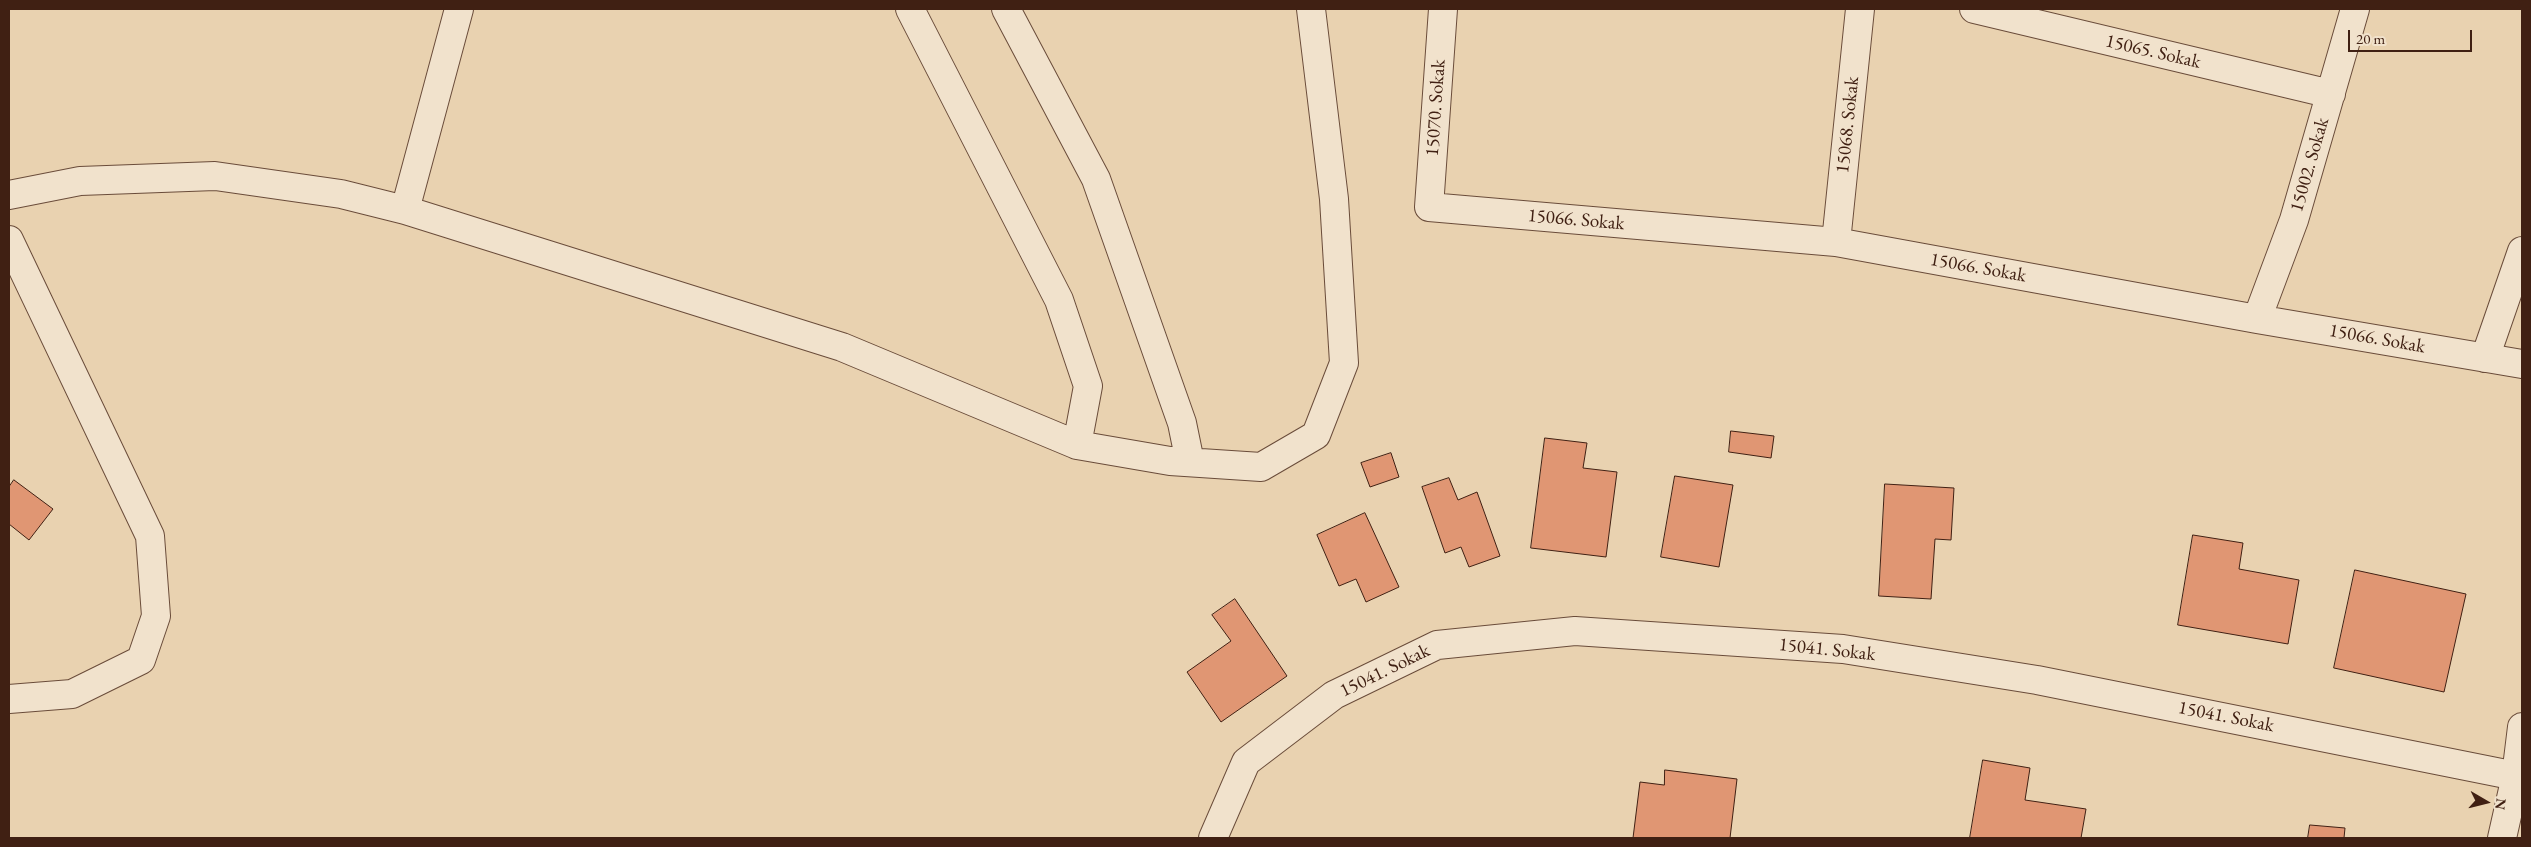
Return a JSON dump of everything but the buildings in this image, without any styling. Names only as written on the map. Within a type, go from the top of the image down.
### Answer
[{"type":"street","points":[[405,210],[459,9]]},
{"type":"street","points":[[910,9],[1059,300],[1088,386],[1077,445]]},
{"type":"street","points":[[1006,9],[1096,179],[1182,423],[1180,462]]},
{"type":"street","points":[[9,195],[80,181],[215,176],[341,194],[405,210],[842,346],[1077,445],[1180,462],[1261,468],[1316,435],[1344,363],[1334,199],[1311,9]]},
{"type":"street","name":"15070. Sokak","points":[[1429,207],[1443,9]]},
{"type":"street","name":"15068. Sokak","points":[[1836,242],[1858,9]]},
{"type":"street","name":"15065. Sokak","points":[[1974,9],[2331,94]]},
{"type":"street","name":"15002. Sokak","points":[[2256,319],[2294,220],[2354,9]]},
{"type":"street","name":"15066. Sokak","points":[[1429,207],[1836,242],[2256,319],[2522,364]]},
{"type":"street","points":[[9,240],[150,536],[156,616],[141,660],[72,694],[9,699]]},
{"type":"street","points":[[2485,358],[2522,251]]},
{"type":"street","name":"15041. Sokak","points":[[1214,838],[1246,762],[1334,695],[1437,645],[1575,631],[1843,649],[2037,680],[2516,776]]},
{"type":"street","points":[[2502,838],[2516,776],[2522,727]]}]
